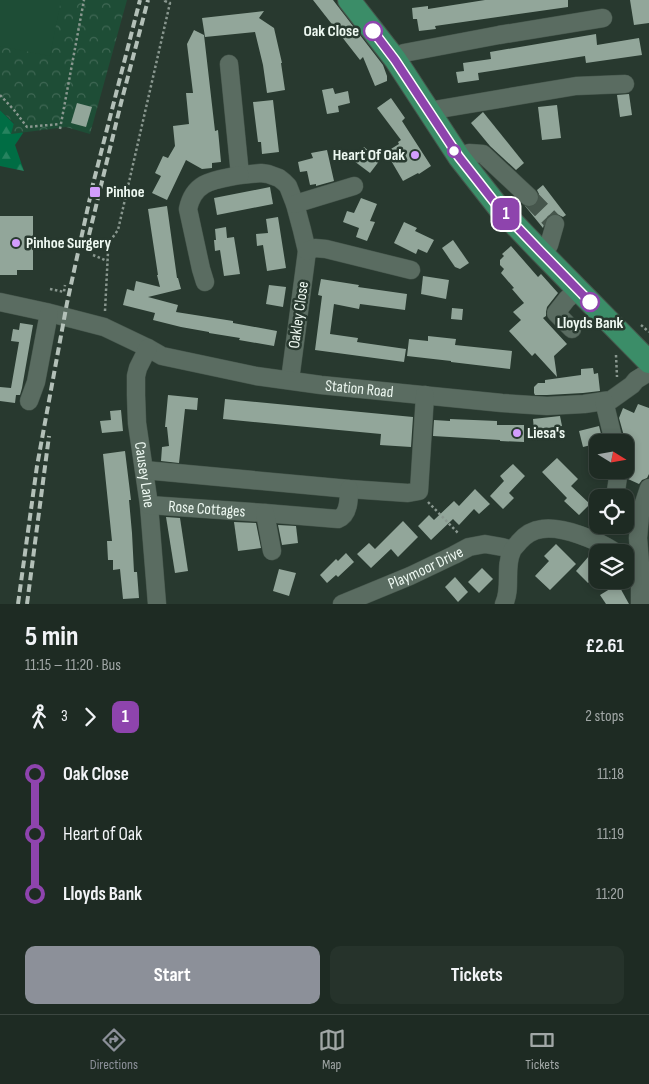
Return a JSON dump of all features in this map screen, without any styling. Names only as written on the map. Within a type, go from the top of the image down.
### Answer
[{"type":"main road","points":[[350,0],[395,60],[459,157],[499,208],[649,362]]},
{"type":"street","points":[[362,0],[373,31]]},
{"type":"street","points":[[395,60],[404,53],[603,18]]},
{"type":"street","points":[[229,64],[240,175]]},
{"type":"street","points":[[428,111],[576,86],[624,84]]},
{"type":"street","points":[[459,157],[469,153],[483,154],[529,197]]},
{"type":"street","name":"Oakley Close","points":[[199,274],[188,209],[190,200],[202,185],[209,181],[261,173],[279,178],[288,186],[295,204],[307,250],[290,380]]},
{"type":"street","points":[[295,204],[354,186]]},
{"type":"street","points":[[541,252],[549,245],[555,224]]},
{"type":"street","points":[[307,250],[326,248],[411,270]]},
{"type":"street","points":[[572,329],[556,313],[567,299],[578,290]]},
{"type":"street","name":"Station Road","points":[[0,302],[104,327],[162,356],[256,376],[321,385],[502,404],[548,406],[611,400],[649,372]]},
{"type":"street","points":[[29,401],[36,382],[49,313]]},
{"type":"street","name":"Causey Lane","points":[[148,348],[136,376],[137,423],[149,505],[157,604]]},
{"type":"street","points":[[144,470],[349,489],[408,493],[419,491],[425,395]]},
{"type":"street","points":[[604,402],[612,434]]},
{"type":"street","points":[[634,553],[638,538],[640,515],[649,488]]},
{"type":"street","name":"Rose Cottages","points":[[149,505],[340,518],[347,507],[349,489]]},
{"type":"street","points":[[265,513],[272,551]]},
{"type":"street","points":[[504,604],[508,583],[508,564],[512,550],[524,536],[542,529],[557,529],[600,544]]},
{"type":"street","name":"Playmoor Drive","points":[[342,604],[410,576],[470,547],[485,544],[512,550]]},
{"type":"street","points":[[634,572],[640,604]]},
{"type":"path","points":[[60,129],[84,0]]},
{"type":"path","points":[[104,327],[107,261],[110,240],[118,230],[152,87],[170,3],[165,0]]},
{"type":"path","points":[[0,95],[27,127],[60,124]]},
{"type":"path","points":[[93,255],[107,261]]},
{"type":"path","points":[[50,289],[64,292],[65,285]]},
{"type":"path","points":[[419,491],[470,547]]},
{"type":"green space","points":[[0,0],[127,0],[90,134],[66,127],[11,134],[14,123],[0,110]]},
{"type":"green space","points":[[0,0],[61,0],[50,56],[0,46]]},
{"type":"green space","points":[[0,110],[23,133],[15,145],[24,171],[0,166]]},
{"type":"building","points":[[313,0],[333,0],[383,65],[387,81],[375,86],[363,57],[360,60]]},
{"type":"building","points":[[485,0],[568,0],[568,7],[435,26],[436,29],[419,31],[417,19],[413,19],[412,8],[428,6],[428,9]]},
{"type":"building","points":[[630,0],[649,0],[649,23],[634,25]]},
{"type":"building","points":[[264,11],[259,18],[274,28],[282,63],[285,90],[267,93],[255,32],[205,37],[202,18]]},
{"type":"building","points":[[194,30],[204,35],[215,131],[218,130],[221,162],[212,163],[212,168],[202,169],[186,160],[167,200],[152,193],[161,176],[155,173],[163,156],[168,158],[175,146],[173,126],[189,124],[186,93],[193,93],[187,44]]},
{"type":"building","points":[[596,34],[597,45],[639,38],[642,55],[586,63],[585,56],[478,73],[479,80],[458,83],[456,72],[464,71],[463,63],[491,59],[490,52]]},
{"type":"building","points":[[333,88],[335,94],[348,91],[350,103],[338,106],[339,112],[327,114],[322,90]]},
{"type":"building","points":[[629,94],[632,115],[620,117],[617,95]]},
{"type":"building","points":[[391,98],[405,118],[402,121],[431,166],[403,181],[386,152],[399,144],[398,142],[401,140],[377,108]]},
{"type":"building","points":[[273,100],[279,152],[262,154],[261,142],[258,142],[253,102]]},
{"type":"building","points":[[77,103],[92,107],[86,127],[71,123]]},
{"type":"building","points":[[557,105],[561,138],[542,140],[538,107]]},
{"type":"building","points":[[483,112],[524,163],[516,170],[490,146],[471,123]]},
{"type":"building","points":[[364,147],[380,160],[370,173],[354,161]]},
{"type":"building","points":[[327,150],[334,181],[316,186],[316,184],[310,185],[307,171],[300,172],[298,162],[313,158],[311,153]]},
{"type":"building","points":[[543,185],[566,215],[563,217],[557,214],[548,216],[543,228],[525,206],[532,207],[537,204],[539,194],[537,190]]},
{"type":"building","points":[[270,187],[273,204],[217,215],[214,198]]},
{"type":"building","points":[[361,198],[377,204],[370,221],[375,222],[367,241],[356,237],[359,228],[343,222],[347,211],[354,213]]},
{"type":"building","points":[[167,206],[177,278],[181,289],[148,297],[178,305],[176,312],[233,321],[233,323],[277,331],[274,346],[153,320],[155,313],[123,305],[127,289],[134,291],[136,281],[160,287],[148,209]]},
{"type":"building","name":"Pinhoe Surgery","points":[[0,216],[33,216],[33,270],[17,270],[17,275],[0,275]]},
{"type":"building","points":[[278,217],[286,268],[267,271],[263,245],[257,246],[256,234],[268,233],[266,219]]},
{"type":"building","points":[[404,222],[417,228],[415,231],[434,240],[427,253],[418,249],[416,254],[394,243]]},
{"type":"building","points":[[226,227],[227,238],[234,237],[240,274],[224,276],[220,250],[215,251],[214,240],[216,240],[215,229]]},
{"type":"building","points":[[453,240],[469,263],[460,269],[455,267],[442,248]]},
{"type":"building","points":[[511,246],[538,277],[541,274],[558,293],[547,307],[546,316],[543,318],[567,344],[554,356],[557,377],[535,353],[532,356],[509,331],[521,320],[513,312],[524,303],[501,273],[504,269],[500,265],[500,260],[504,256],[502,254]]},
{"type":"building","points":[[423,276],[449,280],[446,299],[421,294]]},
{"type":"building","points":[[321,279],[359,285],[358,287],[407,294],[405,310],[360,304],[359,309],[334,304],[330,334],[358,338],[357,342],[406,349],[404,362],[315,350],[322,296],[318,295]]},
{"type":"building","points":[[269,285],[286,287],[283,307],[266,304]]},
{"type":"building","points":[[452,308],[463,309],[462,320],[451,319]]},
{"type":"building","points":[[20,323],[33,325],[22,388],[20,395],[16,395],[15,403],[0,401],[0,387],[11,388],[19,342],[11,341],[13,329],[19,330]]},
{"type":"building","points":[[428,336],[456,339],[455,345],[512,351],[510,369],[407,356],[409,339],[428,341]]},
{"type":"building","points":[[593,368],[594,374],[598,373],[600,391],[547,395],[535,395],[534,393],[534,387],[538,383],[545,383],[545,380],[581,375],[581,369]]},
{"type":"building","points":[[168,395],[198,398],[197,410],[185,409],[179,463],[161,461],[162,447],[169,446],[167,427],[165,427]]},
{"type":"building","points":[[225,399],[413,417],[411,447],[380,445],[381,434],[223,419]]},
{"type":"building","points":[[638,404],[649,408],[649,474],[639,484],[628,479],[634,479],[634,434],[623,434],[619,418],[623,408],[634,413]]},
{"type":"building","points":[[121,410],[123,431],[102,433],[100,421],[111,420],[110,411]]},
{"type":"building","points":[[560,416],[562,426],[534,430],[533,419]]},
{"type":"building","points":[[450,419],[497,421],[497,425],[524,425],[524,442],[433,436],[434,420],[450,421]]},
{"type":"building","points":[[599,426],[601,434],[589,434],[589,446],[583,447],[579,431]]},
{"type":"building","points":[[125,451],[131,500],[129,500],[134,572],[137,572],[139,598],[123,599],[120,569],[113,570],[113,560],[108,560],[107,541],[112,541],[103,454]]},
{"type":"building","points":[[557,458],[578,479],[571,486],[589,505],[579,515],[564,501],[567,498],[542,472]]},
{"type":"building","points":[[513,464],[525,476],[509,493],[514,498],[503,509],[490,496],[504,481],[500,476]]},
{"type":"building","points":[[475,489],[490,504],[479,514],[474,509],[459,525],[453,519],[431,540],[418,526],[429,515],[434,520],[454,501],[459,506]]},
{"type":"building","points":[[166,517],[180,518],[188,571],[175,573]]},
{"type":"building","points":[[403,521],[418,537],[398,557],[391,549],[371,568],[357,554],[369,543],[375,549]]},
{"type":"building","points":[[234,522],[256,523],[261,548],[238,551]]},
{"type":"building","points":[[278,525],[296,526],[298,543],[282,545]]},
{"type":"building","points":[[556,544],[576,564],[550,590],[535,576],[549,561],[544,556]]},
{"type":"building","points":[[346,553],[354,562],[338,577],[336,575],[327,583],[320,575],[336,559],[338,561]]},
{"type":"building","points":[[589,556],[589,582],[576,571]]},
{"type":"building","points":[[482,568],[493,579],[479,593],[468,582]]},
{"type":"building","points":[[279,569],[296,573],[289,596],[273,591]]},
{"type":"building","points":[[455,577],[468,592],[458,602],[445,587]]},
{"type":"building","points":[[610,589],[621,589],[629,604],[606,604],[600,595]]},
{"type":"tunnel","points":[[529,197],[555,224]]},
{"type":"railway","points":[[18,604],[37,466],[67,303],[93,184],[140,0]]},
{"type":"railway","points":[[89,235],[148,0]]},
{"type":"railway","points":[[27,604],[49,436]]},
{"type":"bus line","name":"1","points":[[373,31],[395,60],[459,157],[499,208],[590,302]]},
{"type":"place","name":"Oak Close","points":[[373,31]]},
{"type":"place","name":"Heart Of Oak","points":[[415,155]]},
{"type":"place","name":"Pinhoe","points":[[95,192]]},
{"type":"place","name":"Pinhoe Surgery","points":[[16,243]]},
{"type":"place","name":"Lloyds Bank","points":[[590,302]]},
{"type":"place","name":"Liesa's","points":[[517,433]]}]
